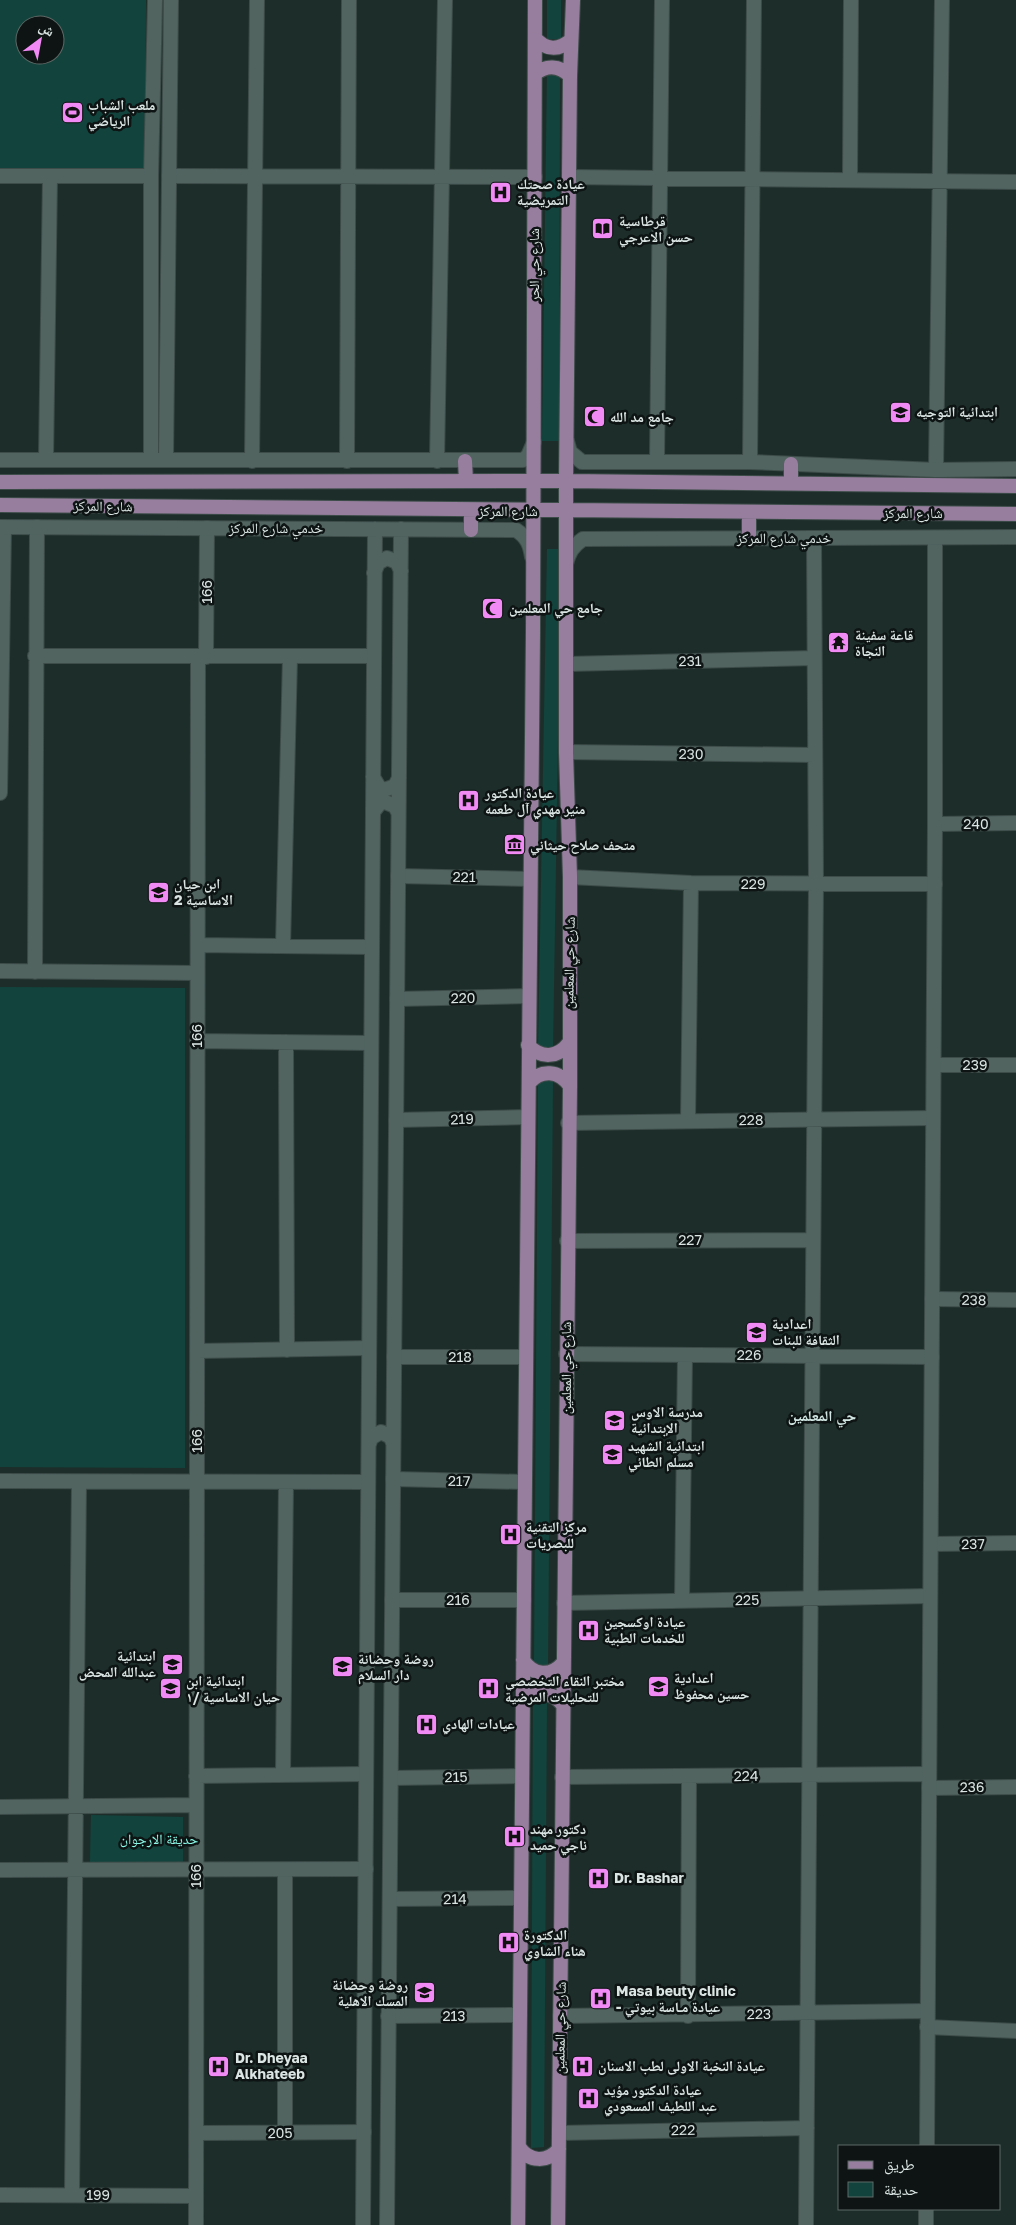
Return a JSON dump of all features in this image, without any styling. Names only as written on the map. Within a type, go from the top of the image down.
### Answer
[{"type":"main road","name":"شارع حي الحر","points":[[532,560],[534,530],[535,0]]},
{"type":"main road","points":[[566,510],[570,76],[573,0]]},
{"type":"main road","points":[[535,38],[546,47],[555,48],[564,46],[571,40]]},
{"type":"main road","points":[[535,74],[543,69],[553,67],[562,69],[570,76]]},
{"type":"main road","points":[[465,461],[466,482]]},
{"type":"main road","points":[[791,464],[791,483]]},
{"type":"main road","name":"شارع المركز","points":[[0,482],[566,481],[1016,486]]},
{"type":"main road","name":"شارع المركز","points":[[0,505],[1016,514]]},
{"type":"main road","points":[[471,510],[471,530]]},
{"type":"main road","name":"شارع حي المعلمين","points":[[558,2225],[568,1123],[570,1086],[570,877],[566,752],[566,510]]},
{"type":"main road","points":[[749,512],[749,538]]},
{"type":"main road","points":[[518,2225],[532,560]]},
{"type":"main road","points":[[528,1045],[536,1052],[547,1055],[557,1054],[569,1043]]},
{"type":"main road","points":[[528,1083],[540,1074],[550,1073],[564,1078],[570,1086]]},
{"type":"main road","points":[[523,1660],[530,1668],[540,1673],[555,1670],[563,1663]]},
{"type":"main road","points":[[523,1703],[534,1694],[543,1693],[557,1698],[563,1705]]},
{"type":"main road","points":[[519,2147],[526,2155],[541,2160],[551,2157],[559,2150]]},
{"type":"street","points":[[151,460],[151,176],[155,0]]},
{"type":"street","points":[[166,460],[171,0]]},
{"type":"street","points":[[252,461],[257,0]]},
{"type":"street","points":[[346,461],[349,0]]},
{"type":"street","points":[[437,461],[445,0]]},
{"type":"street","points":[[657,462],[662,0]]},
{"type":"street","points":[[750,462],[754,0]]},
{"type":"street","points":[[850,180],[851,0]]},
{"type":"street","points":[[936,470],[942,0]]},
{"type":"street","points":[[0,176],[151,176]]},
{"type":"street","points":[[46,460],[50,176]]},
{"type":"street","points":[[169,176],[535,177]]},
{"type":"street","points":[[569,178],[1016,182]]},
{"type":"street","points":[[567,441],[570,452],[582,462],[750,462],[936,470],[1016,469]]},
{"type":"street","points":[[0,460],[523,460],[528,456],[534,442]]},
{"type":"street","points":[[0,793],[2,526]]},
{"type":"street","name":"خدمي شارع المركز","points":[[2,526],[516,530],[531,545],[532,560]]},
{"type":"street","points":[[35,972],[37,527]]},
{"type":"street","name":"166","points":[[196,2225],[197,1042],[202,656],[207,528]]},
{"type":"street","points":[[364,2225],[375,529]]},
{"type":"street","points":[[387,2225],[401,529]]},
{"type":"street","name":"خدمي شارع المركز","points":[[566,565],[569,553],[575,545],[583,540],[1016,537]]},
{"type":"street","points":[[806,2225],[816,884],[814,538]]},
{"type":"street","points":[[926,2145],[934,1065],[935,538]]},
{"type":"street","points":[[374,572],[378,563],[387,558],[397,562],[401,571]]},
{"type":"street","points":[[35,656],[374,656]]},
{"type":"street","points":[[283,946],[290,656]]},
{"type":"street","name":"231","points":[[567,664],[814,658]]},
{"type":"street","name":"230","points":[[566,752],[815,755]]},
{"type":"street","points":[[373,777],[379,787],[384,790],[395,786],[399,778]]},
{"type":"street","points":[[373,812],[380,803],[385,802],[395,806],[398,812]]},
{"type":"street","name":"240","points":[[935,824],[1016,823]]},
{"type":"street","name":"221","points":[[398,876],[530,879]]},
{"type":"street","name":"229","points":[[570,877],[691,883],[935,884]]},
{"type":"street","points":[[688,1121],[691,883]]},
{"type":"street","points":[[198,944],[372,947]]},
{"type":"street","points":[[0,971],[198,973]]},
{"type":"street","name":"220","points":[[397,999],[529,996]]},
{"type":"street","points":[[197,1042],[371,1043]]},
{"type":"street","points":[[286,1042],[287,1350]]},
{"type":"street","name":"239","points":[[934,1065],[1016,1065]]},
{"type":"street","name":"219","points":[[396,1120],[528,1117]]},
{"type":"street","name":"228","points":[[568,1123],[933,1118]]},
{"type":"street","name":"227","points":[[567,1241],[813,1240]]},
{"type":"street","name":"238","points":[[932,1299],[1016,1300]]},
{"type":"street","points":[[197,1351],[369,1348]]},
{"type":"street","name":"226","points":[[566,1354],[932,1357]]},
{"type":"street","points":[[682,1601],[685,1355]]},
{"type":"street","name":"218","points":[[394,1357],[526,1357]]},
{"type":"street","points":[[369,1410],[371,1417],[381,1422],[391,1417],[393,1412]]},
{"type":"street","points":[[369,1444],[371,1438],[381,1432],[391,1437],[393,1443]]},
{"type":"street","name":"217","points":[[393,1479],[525,1482]]},
{"type":"street","points":[[0,1481],[368,1482]]},
{"type":"street","points":[[72,2195],[78,1482]]},
{"type":"street","points":[[283,1775],[286,1482]]},
{"type":"street","name":"237","points":[[931,1544],[1016,1543]]},
{"type":"street","name":"225","points":[[564,1603],[930,1596]]},
{"type":"street","name":"216","points":[[392,1600],[524,1600]]},
{"type":"street","points":[[196,1776],[366,1774]]},
{"type":"street","name":"224","points":[[562,1777],[809,1775],[929,1781]]},
{"type":"street","name":"215","points":[[390,1778],[522,1776]]},
{"type":"street","points":[[688,2016],[689,1776]]},
{"type":"street","name":"236","points":[[929,1781],[1016,1787]]},
{"type":"street","points":[[0,1807],[196,1805]]},
{"type":"street","points":[[366,1808],[373,1816],[378,1818],[384,1817],[390,1809]]},
{"type":"street","points":[[366,1839],[372,1831],[377,1830],[383,1831],[390,1840]]},
{"type":"street","points":[[0,1870],[366,1870]]},
{"type":"street","points":[[285,1870],[285,2132]]},
{"type":"street","name":"214","points":[[390,1899],[521,1898]]},
{"type":"street","name":"223","points":[[560,2016],[688,2016],[928,2011]]},
{"type":"street","name":"213","points":[[388,2016],[520,2015]]},
{"type":"street","points":[[927,2027],[1016,2031]]},
{"type":"street","name":"222","points":[[559,2132],[807,2128]]},
{"type":"street","name":"205","points":[[196,2134],[364,2132]]},
{"type":"street","name":"199","points":[[0,2195],[196,2196]]},
{"type":"street","points":[[926,2210],[926,2225]]},
{"type":"green space","name":"ملعب الشباب الرياضي","points":[[0,0],[146,0],[145,172],[0,171]]},
{"type":"green space","points":[[547,0],[561,0],[561,39],[547,39]]},
{"type":"green space","points":[[547,72],[560,72],[559,441],[542,441]]},
{"type":"green space","points":[[547,549],[561,549],[553,1049],[538,1049]]},
{"type":"green space","points":[[0,987],[185,988],[185,1468],[0,1467]]},
{"type":"green space","points":[[538,1079],[553,1079],[548,1666],[534,1666]]},
{"type":"green space","points":[[533,1698],[547,1698],[544,2147],[531,2148]]},
{"type":"green space","name":"حديقة الارجوان","points":[[91,1815],[183,1817],[183,1862],[90,1862]]},
{"type":"place","name":"ملعب الشباب الرياضي","points":[[72,113]]},
{"type":"place","name":"عيادة صحتك التمريضية","points":[[501,192]]},
{"type":"place","name":"قرطاسية حسن الاعرجي","points":[[603,229]]},
{"type":"place","name":"ابتدائية التوجيه","points":[[900,412]]},
{"type":"place","name":"جامع مد الله","points":[[594,417]]},
{"type":"place","name":"جامع حي المعلمين","points":[[493,608]]},
{"type":"place","name":"قاعة سفينة النجاة","points":[[839,643]]},
{"type":"place","name":"عيادة الدكتور منير مهدي آل طعمه","points":[[469,801]]},
{"type":"place","name":"متحف صلاح حيثاني","points":[[514,845]]},
{"type":"place","name":"ابن حيان الاساسية 2","points":[[158,892]]},
{"type":"place","name":"اعدادية الثقافة للبنات","points":[[756,1332]]},
{"type":"place","name":"مدرسة الاوس الإبتدائية","points":[[615,1420]]},
{"type":"place","name":"ابتدائية الشهيد مسلم الطائي","points":[[612,1454]]},
{"type":"place","name":"مركز التقنية للبصريات","points":[[510,1535]]},
{"type":"place","name":"عيادة اوكسجين للخدمات الطبية","points":[[588,1630]]},
{"type":"place","name":"ابتدائية عبدالله المحض","points":[[172,1664]]},
{"type":"place","name":"روضة وحضانة دار السلام","points":[[342,1667]]},
{"type":"place","name":"اعدادية حسين محفوظ","points":[[658,1686]]},
{"type":"place","name":"ابتدائية ابن حيان الاساسية /١","points":[[170,1689]]},
{"type":"place","name":"مختبر النقاء التخصصي للتحليلات المرضية","points":[[489,1689]]},
{"type":"place","name":"عيادات الهادي","points":[[426,1724]]},
{"type":"place","name":"دكتور مهند ناجي حميد","points":[[514,1837]]},
{"type":"place","name":"Dr. Bashar","points":[[598,1878]]},
{"type":"place","name":"الدكتورة هناء الشاوي","points":[[508,1943]]},
{"type":"place","name":"روضة وحضانة المسك الاهلية","points":[[424,1993]]},
{"type":"place","name":"Masa beuty clinic - عيادة مـاسة بيوتي","points":[[600,1999]]},
{"type":"place","name":"Dr. Dheyaa Alkhateeb","points":[[219,2066]]},
{"type":"place","name":"عيادة النخبة الاولى لطب الاسنان","points":[[582,2066]]},
{"type":"place","name":"عيادة الدكتور مؤيد عبد اللطيف المسعودي","points":[[588,2098]]},
{"type":"district","name":"حي المعلمين","points":[[822,1416]]}]
